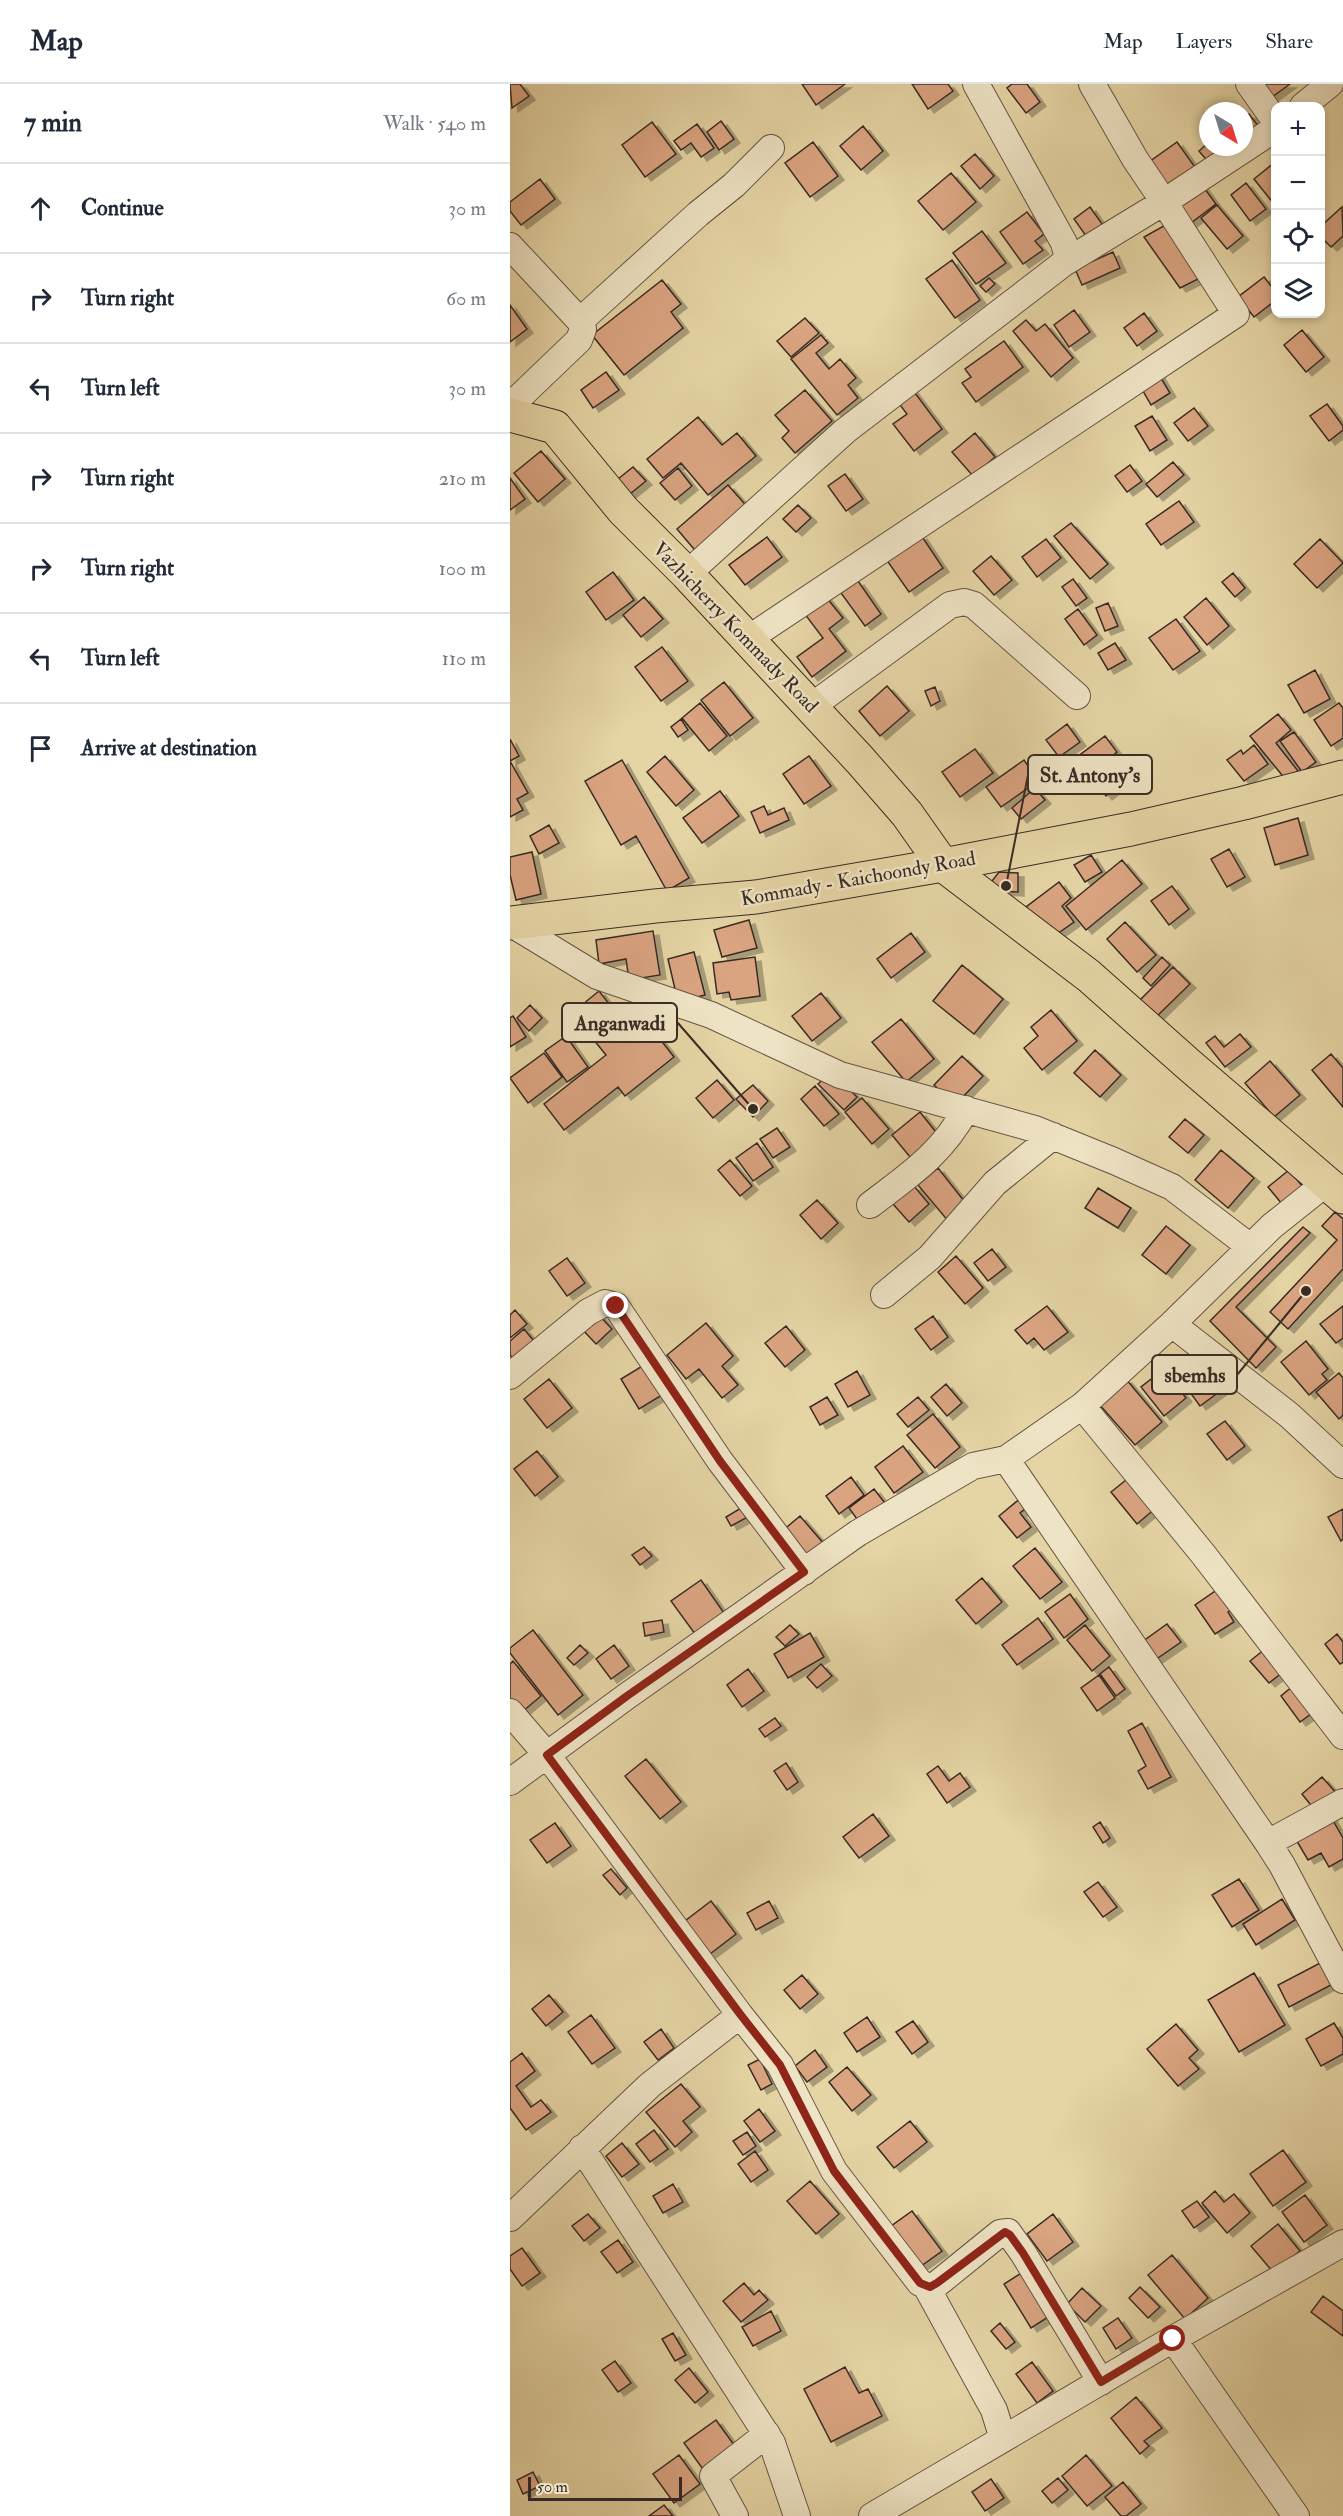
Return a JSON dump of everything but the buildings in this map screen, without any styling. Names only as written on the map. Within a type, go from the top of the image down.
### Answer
[{"type":"main road","name":"Vazhicherry Kommady Road","points":[[510,415],[555,427],[623,510],[812,706],[907,814],[943,865],[1089,976],[1334,1190]]},
{"type":"main road","name":"Kommady - Kaichoondy Road","points":[[510,923],[756,897],[943,865],[1131,829],[1343,777]]},
{"type":"street","points":[[976,84],[1035,195],[1064,243],[1066,255],[1064,263]]},
{"type":"street","points":[[748,639],[1236,314],[1135,159],[1092,84]]},
{"type":"street","points":[[1249,84],[1271,116]]},
{"type":"street","points":[[1308,102],[1330,84]]},
{"type":"street","points":[[687,574],[844,431],[1064,263],[1164,202],[1271,131]]},
{"type":"street","points":[[580,321],[698,214],[734,185],[771,148]]},
{"type":"street","points":[[510,246],[580,321],[583,329],[579,340],[510,406]]},
{"type":"street","points":[[812,706],[950,605],[964,602],[974,605],[983,612],[1077,696]]},
{"type":"street","points":[[510,923],[597,976],[711,1015],[840,1075],[966,1109],[1053,1136],[1172,1187],[1250,1246]]},
{"type":"street","points":[[870,1205],[931,1157],[954,1132],[966,1109]]},
{"type":"street","points":[[884,1295],[930,1257],[995,1183],[1053,1136]]},
{"type":"street","points":[[510,1782],[627,1696],[858,1533],[973,1466],[1006,1459],[1082,1406],[1172,1324],[1272,1226],[1334,1190]]},
{"type":"street","points":[[510,1376],[588,1312],[605,1303],[616,1306],[720,1461],[804,1572]]},
{"type":"street","points":[[1172,1324],[1289,1415],[1343,1465]]},
{"type":"street","points":[[1082,1406],[1203,1554],[1343,1736]]},
{"type":"street","points":[[1006,1459],[1268,1843],[1343,1980]]},
{"type":"street","points":[[510,1712],[547,1755],[780,2065],[834,2171],[920,2283],[926,2286],[994,2410],[1003,2439]]},
{"type":"street","points":[[1268,1843],[1343,1802]]},
{"type":"street","points":[[510,2218],[650,2085],[740,2014]]},
{"type":"street","points":[[582,2148],[767,2434],[797,2516]]},
{"type":"street","points":[[926,2286],[937,2283],[1000,2233],[1008,2232],[1101,2382]]},
{"type":"street","points":[[872,2516],[1173,2339],[1343,2243]]},
{"type":"street","points":[[1173,2339],[1296,2516]]},
{"type":"street","points":[[735,2516],[713,2476],[767,2434]]},
{"type":"place","name":"St. Antony's","points":[[1006,886]]},
{"type":"place","name":"Anganwadi","points":[[753,1109]]},
{"type":"place","name":"sbemhs","points":[[1306,1291]]},
{"type":"route","points":[[616,1306],[720,1461],[804,1572],[547,1755],[780,2065],[834,2171],[920,2283],[930,2287],[937,2283],[1000,2233],[1008,2232],[1101,2382],[1173,2339]]}]
